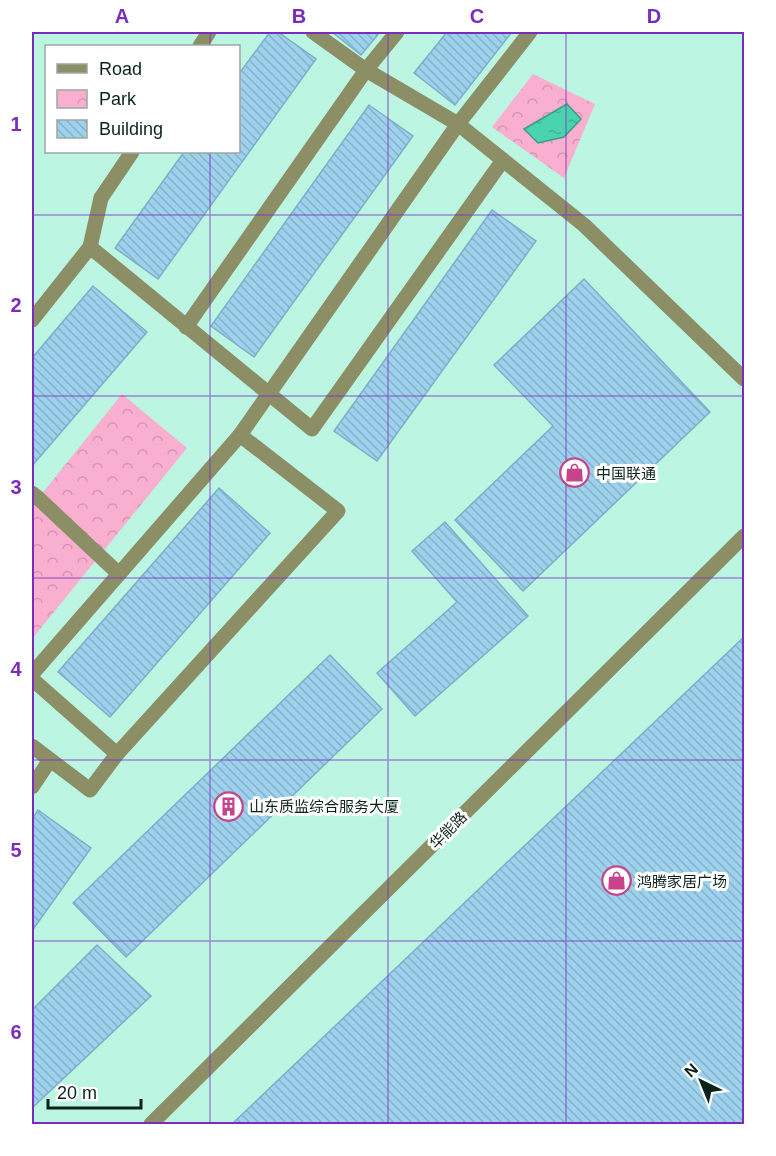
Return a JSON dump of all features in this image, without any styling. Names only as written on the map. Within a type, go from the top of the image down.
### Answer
[{"type":"street","points":[[201,45],[209,32]]},
{"type":"street","points":[[313,32],[366,70],[458,124],[584,225],[744,379]]},
{"type":"street","points":[[186,327],[366,70],[397,32]]},
{"type":"street","points":[[32,674],[240,435],[458,124],[530,32]]},
{"type":"street","points":[[32,320],[90,247],[101,198],[131,153]]},
{"type":"street","points":[[90,247],[312,429],[503,160]]},
{"type":"street","points":[[32,746],[90,790],[117,754],[338,511],[240,435]]},
{"type":"street","points":[[35,496],[119,574]]},
{"type":"street","name":"华能路","points":[[151,1125],[744,536]]},
{"type":"street","points":[[32,679],[117,754]]},
{"type":"street","points":[[32,787],[50,760]]},
{"type":"green space","points":[[533,74],[595,104],[564,178],[492,127]]},
{"type":"green space","points":[[122,394],[187,448],[32,639],[32,506]]},
{"type":"water","points":[[567,104],[581,119],[564,137],[538,143],[524,129]]},
{"type":"building","points":[[270,32],[278,32],[316,59],[158,279],[115,248],[183,153],[240,153],[240,72]]},
{"type":"building","points":[[332,32],[380,32],[361,55]]},
{"type":"building","points":[[447,32],[512,32],[455,105],[414,73]]},
{"type":"building","points":[[369,105],[413,136],[254,357],[211,326]]},
{"type":"building","points":[[492,210],[536,241],[377,461],[334,431]]},
{"type":"building","name":"中国联通","points":[[584,279],[710,412],[523,591],[455,520],[553,426],[494,365]]},
{"type":"building","points":[[93,286],[147,332],[32,466],[32,358]]},
{"type":"building","points":[[219,488],[270,533],[110,717],[58,672]]},
{"type":"building","points":[[445,522],[528,616],[415,716],[377,673],[457,602],[412,551]]},
{"type":"building","name":"鸿腾家居广场","points":[[744,637],[744,1124],[232,1124]]},
{"type":"building","name":"山东质监综合服务大厦","points":[[330,655],[382,709],[126,957],[73,903]]},
{"type":"building","points":[[38,810],[91,848],[32,931],[32,819]]},
{"type":"building","points":[[97,945],[151,996],[32,1108],[32,1010]]},
{"type":"place","name":"中国联通","points":[[575,473]]},
{"type":"place","name":"山东质监综合服务大厦","points":[[228,806]]},
{"type":"place","name":"鸿腾家居广场","points":[[616,881]]}]
